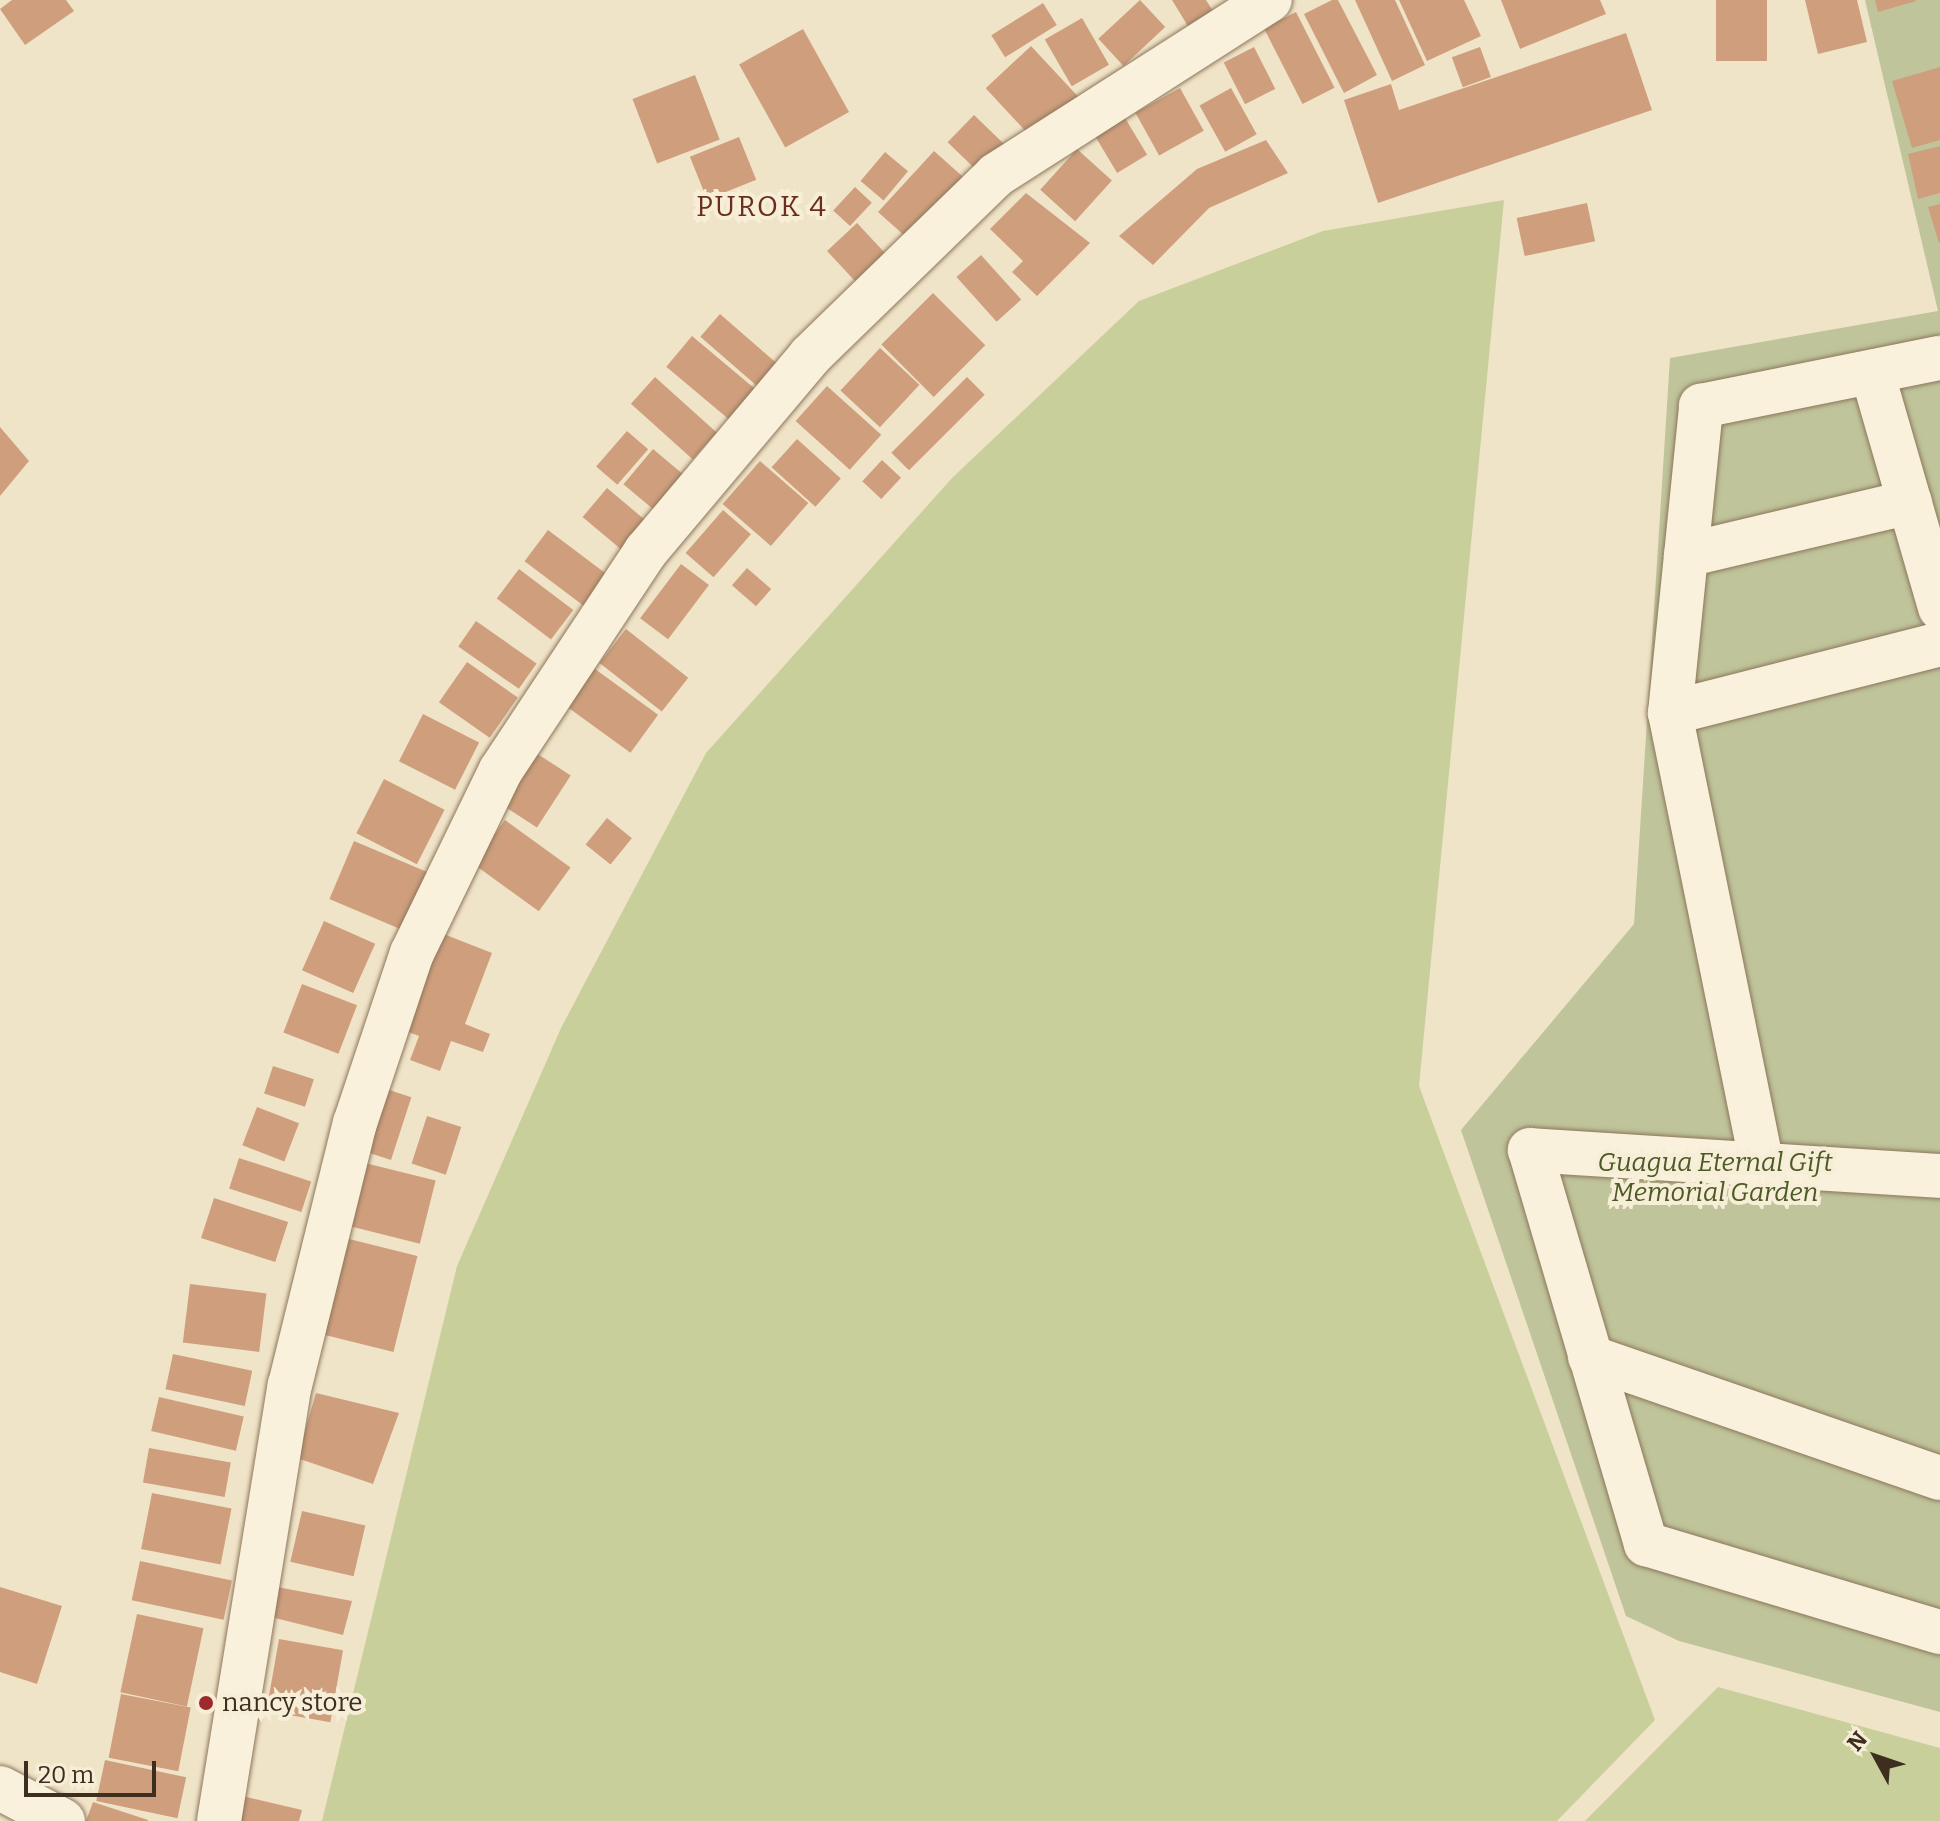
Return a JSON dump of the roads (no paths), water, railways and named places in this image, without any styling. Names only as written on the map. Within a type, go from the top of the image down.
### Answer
[{"type":"street","points":[[219,1821],[290,1385],[355,1123],[412,953],[501,770],[646,551],[810,356],[996,175],[1270,0]]},
{"type":"street","points":[[1762,1165],[1670,713],[1701,406],[1940,358]]},
{"type":"street","points":[[1872,372],[1940,608]]},
{"type":"street","points":[[1686,555],[1910,502]]},
{"type":"street","points":[[1670,713],[1940,644]]},
{"type":"street","points":[[1940,1176],[1530,1150],[1646,1544],[1940,1632]]},
{"type":"street","points":[[1590,1357],[1940,1478]]},
{"type":"street","points":[[0,1788],[63,1821]]},
{"type":"place","name":"nancy store","points":[[206,1703]]},
{"type":"district","name":"PUROK 4","points":[[762,207]]},
{"type":"park label","name":"Guagua Eternal Gift Memorial Garden","points":[[1715,1178]]}]
